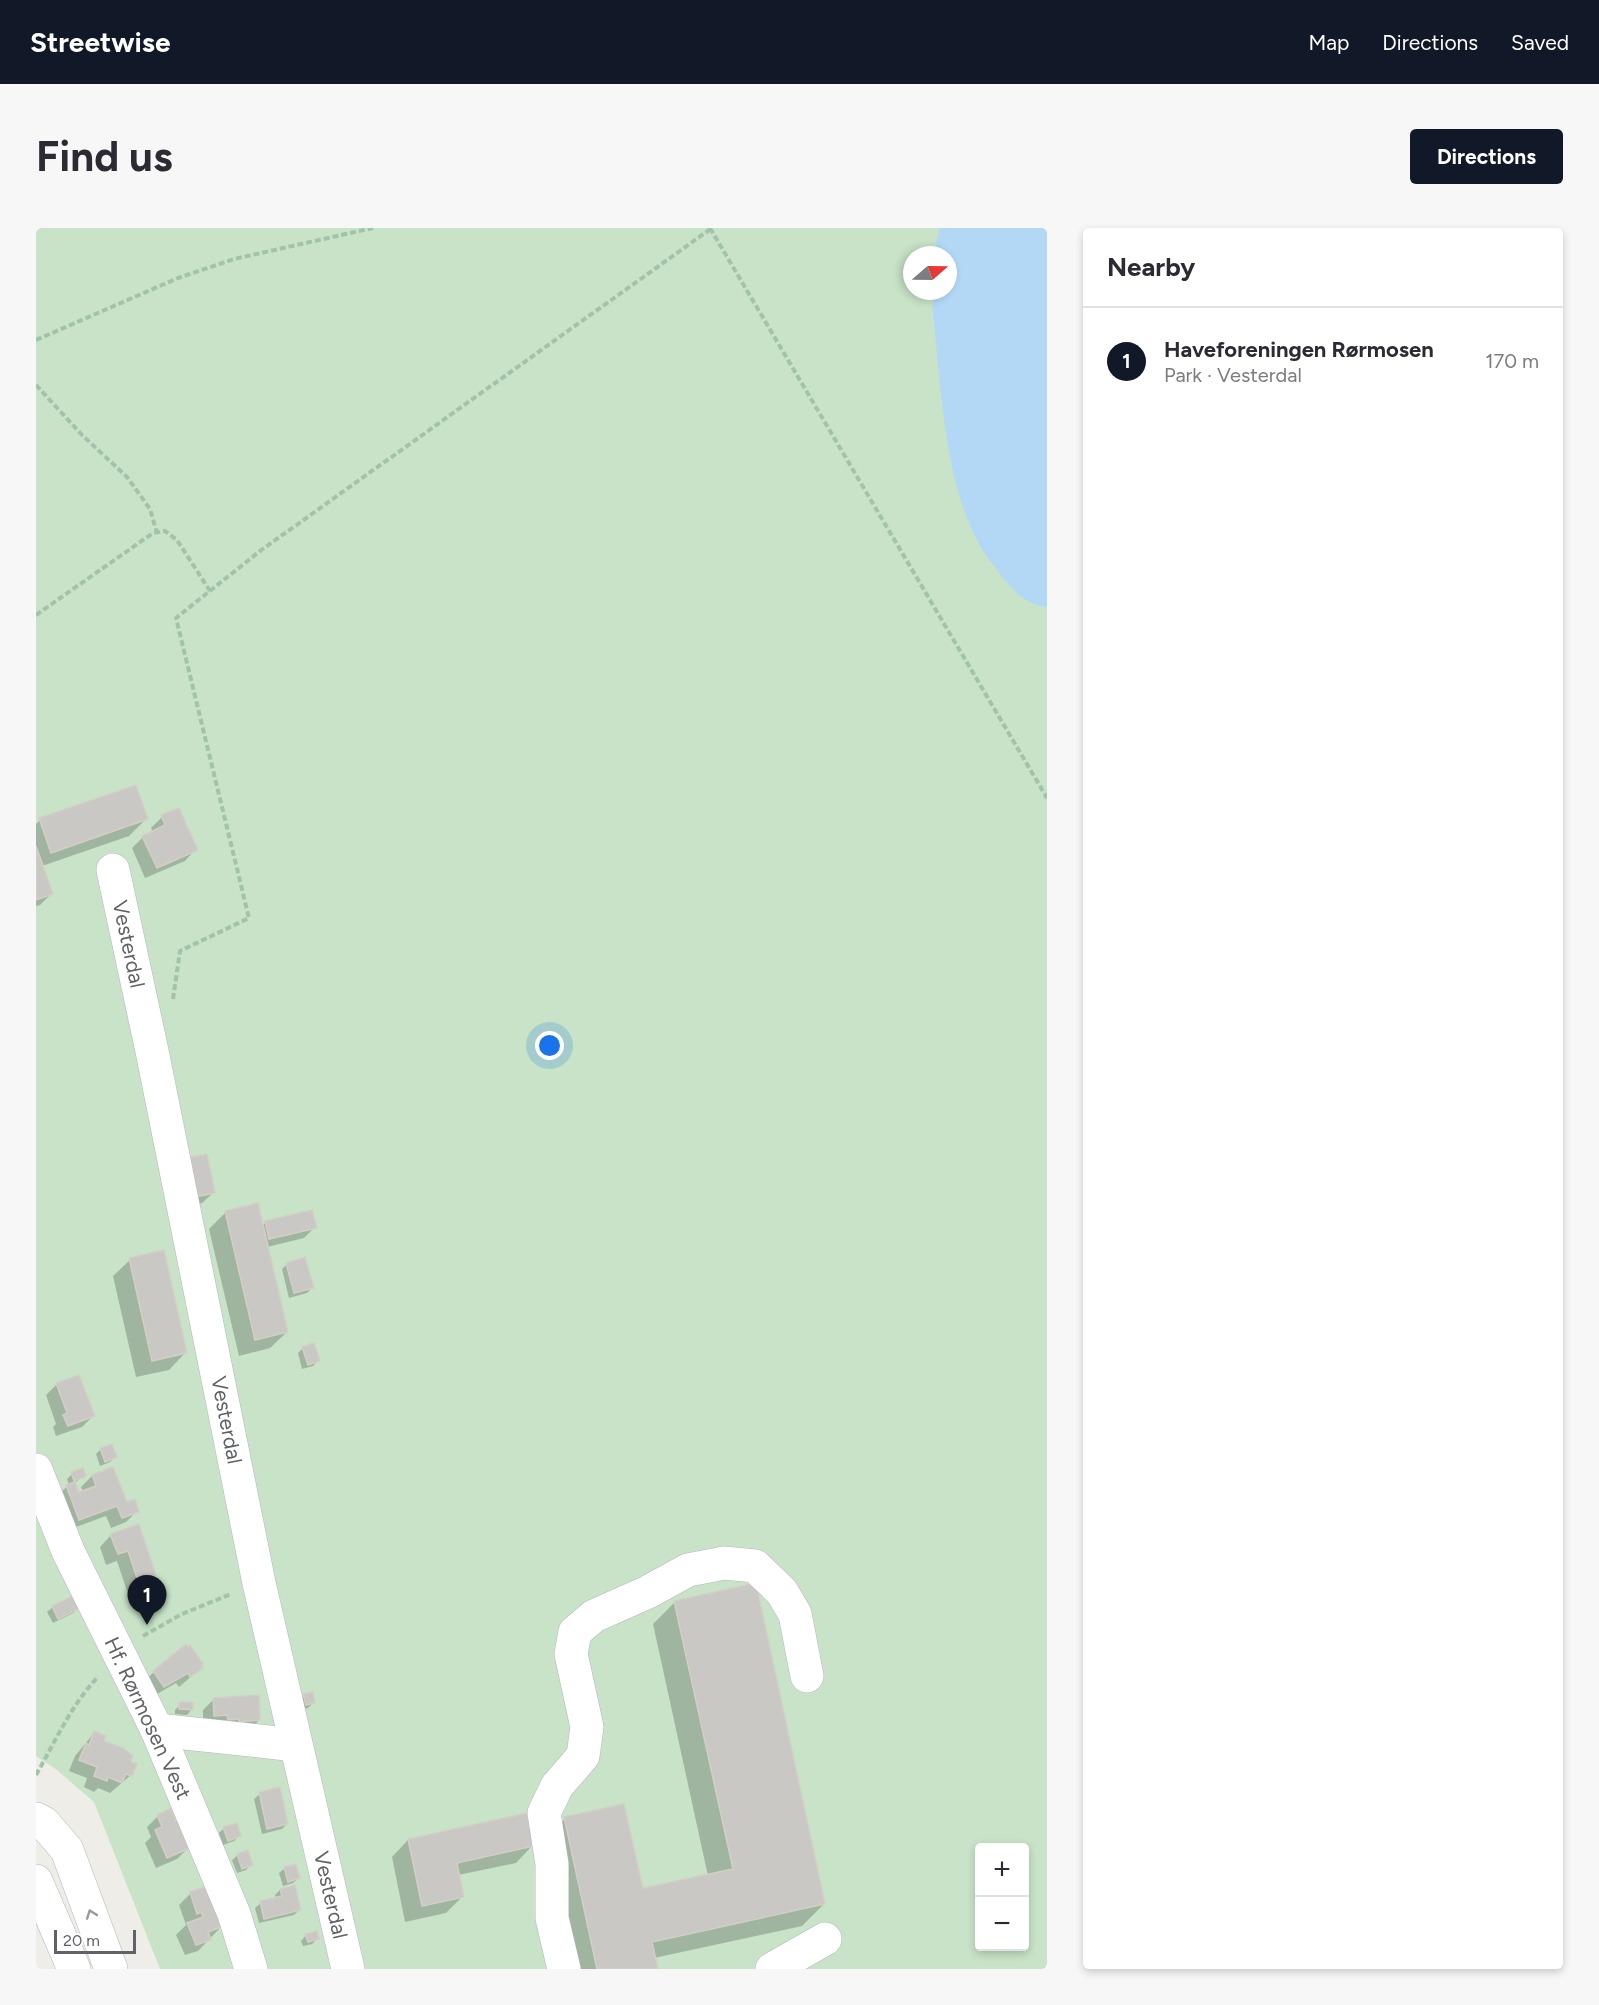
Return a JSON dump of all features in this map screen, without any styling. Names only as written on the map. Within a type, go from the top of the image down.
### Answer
[{"type":"street","name":"Vesterdal","points":[[112,870],[152,1051],[260,1583],[348,1969]]},
{"type":"street","name":"Hf. Rørmosen Vest","points":[[36,1470],[68,1551],[157,1730],[234,1914],[251,1969]]},
{"type":"street","points":[[564,1969],[552,1918],[552,1864],[544,1813],[556,1786],[583,1756],[587,1727],[572,1654],[575,1632],[594,1616],[648,1592],[688,1570],[724,1563],[755,1566],[782,1592],[795,1614],[807,1676]]},
{"type":"street","points":[[157,1730],[296,1745]]},
{"type":"street","points":[[36,1819],[44,1823],[67,1850],[111,1969]]},
{"type":"street","points":[[36,1881],[74,1969]]},
{"type":"street","points":[[772,1969],[825,1939]]},
{"type":"path","points":[[36,340],[167,283],[234,259],[373,228]]},
{"type":"path","points":[[171,1009],[180,951],[249,918],[176,618],[260,551],[710,228],[1047,798]]},
{"type":"path","points":[[36,385],[82,435],[127,477],[150,509],[157,533]]},
{"type":"path","points":[[36,615],[153,533],[165,531],[177,540],[210,591]]},
{"type":"green space","points":[[36,228],[1047,228],[1047,1969],[160,1969],[94,1802],[57,1770],[36,1756]]},
{"type":"water","points":[[940,228],[1047,228],[1047,607],[1026,600],[1004,580],[981,547],[959,494],[946,434],[932,300],[957,300],[957,246],[935,246]]},
{"type":"building","points":[[136,785],[148,819],[51,853],[39,818]]},
{"type":"building","points":[[179,808],[198,850],[157,868],[142,836],[165,825],[161,815]]},
{"type":"building","points":[[36,846],[53,894],[36,900]]},
{"type":"building","points":[[207,1154],[215,1193],[191,1198],[183,1159]]},
{"type":"building","points":[[258,1203],[288,1332],[255,1340],[225,1211]]},
{"type":"building","points":[[312,1210],[317,1228],[269,1239],[265,1221]]},
{"type":"building","points":[[164,1250],[187,1353],[152,1361],[129,1258]]},
{"type":"building","points":[[305,1257],[314,1288],[294,1293],[286,1263]]},
{"type":"building","points":[[314,1343],[320,1361],[308,1365],[302,1347]]},
{"type":"building","points":[[79,1375],[95,1416],[68,1426],[63,1415],[67,1413],[56,1383]]},
{"type":"building","points":[[112,1444],[117,1457],[105,1462],[100,1448]]},
{"type":"building","points":[[113,1467],[127,1502],[135,1499],[139,1512],[122,1518],[117,1506],[79,1520],[66,1485],[75,1482],[79,1492],[96,1486],[92,1475]]},
{"type":"building","points":[[83,1468],[86,1476],[74,1481],[71,1472]]},
{"type":"building","points":[[139,1524],[156,1575],[138,1581],[128,1551],[118,1554],[110,1534]]},
{"type":"building","points":[[756,1583],[825,1904],[652,1942],[658,1969],[597,1969],[564,1817],[624,1804],[643,1888],[733,1869],[674,1601]]},
{"type":"building","points":[[74,1595],[80,1608],[58,1619],[52,1606]]},
{"type":"building","points":[[186,1644],[188,1647],[190,1645],[203,1664],[201,1665],[203,1668],[190,1677],[188,1673],[164,1687],[153,1671]]},
{"type":"building","points":[[313,1692],[315,1703],[306,1705],[303,1694]]},
{"type":"building","points":[[259,1695],[260,1720],[239,1722],[239,1719],[228,1720],[227,1715],[214,1716],[213,1698]]},
{"type":"building","points":[[193,1702],[193,1710],[179,1709],[179,1703]]},
{"type":"building","points":[[94,1731],[106,1736],[104,1741],[123,1748],[133,1756],[131,1762],[137,1764],[132,1776],[126,1774],[122,1783],[108,1777],[107,1781],[94,1776],[97,1767],[79,1760],[86,1743],[89,1745]]},
{"type":"building","points":[[280,1787],[288,1824],[267,1829],[259,1792]]},
{"type":"building","points":[[171,1808],[176,1821],[181,1819],[190,1848],[167,1858],[155,1830],[162,1827],[157,1815]]},
{"type":"building","points":[[527,1813],[534,1846],[457,1863],[464,1897],[422,1906],[408,1839]]},
{"type":"building","points":[[237,1823],[241,1836],[228,1841],[223,1827]]},
{"type":"building","points":[[248,1850],[253,1865],[242,1869],[237,1854]]},
{"type":"building","points":[[296,1864],[300,1878],[288,1882],[284,1867]]},
{"type":"building","points":[[210,1885],[224,1926],[208,1932],[211,1940],[196,1945],[187,1923],[203,1917],[201,1912],[197,1914],[190,1892]]},
{"type":"building","points":[[295,1885],[301,1910],[264,1919],[260,1901],[282,1896],[280,1889]]},
{"type":"building","points":[[317,1931],[319,1939],[308,1942],[305,1934]]},
{"type":"place","name":"Haveforeningen Rørmosen","points":[[147,1625]]}]
